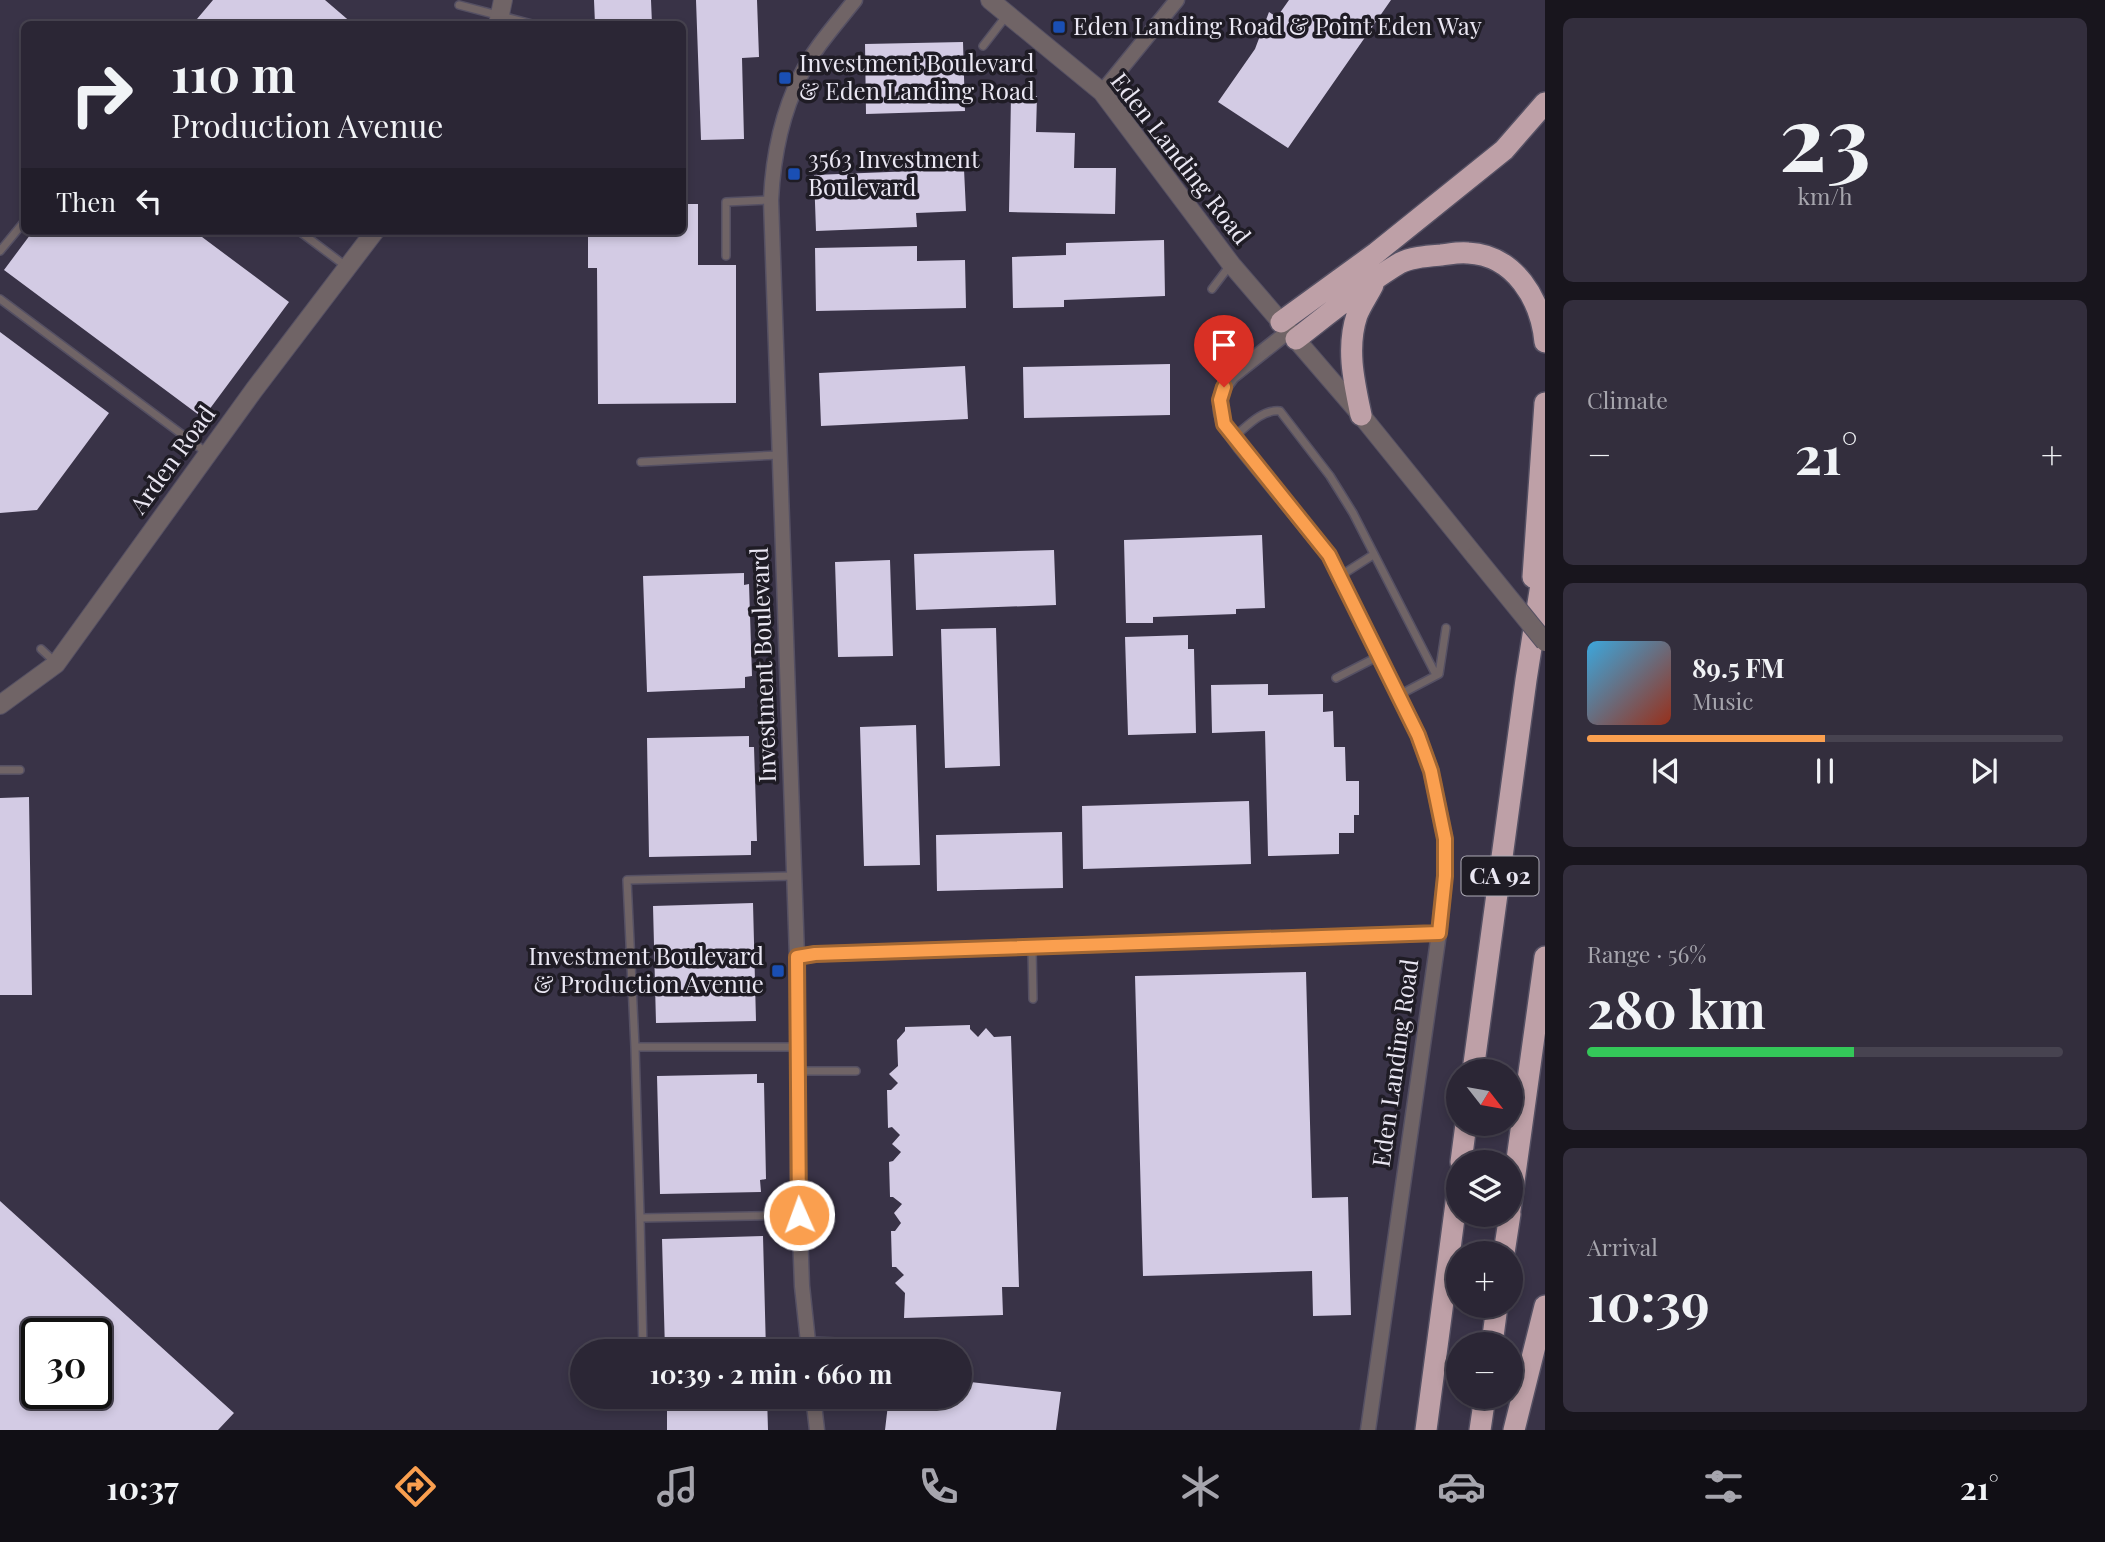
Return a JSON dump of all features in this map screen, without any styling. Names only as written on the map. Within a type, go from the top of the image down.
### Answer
[{"type":"highway","points":[[1289,331],[1376,253],[1504,150],[1545,103]]},
{"type":"highway","points":[[1289,331],[1402,262],[1426,256],[1469,252],[1494,260],[1526,284],[1538,309],[1545,342]]},
{"type":"highway","points":[[1360,415],[1351,351],[1357,315],[1376,280]]},
{"type":"highway","points":[[1526,680],[1545,403]]},
{"type":"highway","name":"CA 92","points":[[1475,1059],[1545,559]]},
{"type":"highway","points":[[1519,1150],[1545,957]]},
{"type":"highway","points":[[1426,1430],[1453,1227]]},
{"type":"highway","points":[[1514,1430],[1545,1307]]},
{"type":"highway","points":[[1480,1430],[1483,1409]]},
{"type":"street","name":"Investment Boulevard","points":[[807,1339],[799,1215],[797,957],[771,200],[772,174],[781,126],[801,73],[855,0]]},
{"type":"street","name":"Eden Landing Road","points":[[990,0],[1102,92],[1231,264],[1360,415],[1545,642]]},
{"type":"street","points":[[1102,92],[1177,0]]},
{"type":"street","name":"Arden Road","points":[[0,705],[56,664],[208,453],[372,235]]},
{"type":"street","name":"Eden Landing Road","points":[[1289,331],[1232,376],[1224,387],[1220,400],[1224,424],[1329,555],[1418,735],[1431,771],[1445,839],[1445,876],[1439,933],[1368,1430]]},
{"type":"street","points":[[797,957],[815,954],[1439,933]]},
{"type":"street","points":[[815,1409],[817,1430]]},
{"type":"lane","points":[[459,5],[500,13],[523,21]]},
{"type":"lane","points":[[983,46],[1007,14]]},
{"type":"lane","points":[[726,256],[726,202],[771,200]]},
{"type":"lane","points":[[0,251],[21,226]]},
{"type":"lane","points":[[304,235],[347,268]]},
{"type":"lane","points":[[1212,289],[1231,264]]},
{"type":"lane","points":[[0,299],[208,453]]},
{"type":"lane","points":[[1234,437],[1259,416],[1271,410],[1280,411],[1330,476],[1353,513],[1436,676]]},
{"type":"lane","points":[[641,462],[779,455]]},
{"type":"lane","points":[[1340,576],[1373,555]]},
{"type":"lane","points":[[1399,695],[1439,674],[1447,628]]},
{"type":"lane","points":[[41,649],[56,664]]},
{"type":"lane","points":[[1336,678],[1380,656]]},
{"type":"lane","points":[[0,770],[20,770]]},
{"type":"lane","points":[[643,1339],[635,1047],[627,880],[794,876]]},
{"type":"lane","points":[[1032,948],[1033,999]]},
{"type":"lane","points":[[635,1047],[797,1047]]},
{"type":"lane","points":[[797,1071],[856,1071]]},
{"type":"lane","points":[[640,1218],[799,1215]]},
{"type":"building","points":[[213,0],[325,0],[350,21],[199,21],[197,19]]},
{"type":"building","points":[[594,0],[651,0],[652,21],[595,21]]},
{"type":"building","points":[[696,0],[757,0],[759,57],[742,58],[744,139],[701,140]]},
{"type":"building","points":[[1289,0],[1391,0],[1288,148],[1218,102],[1255,49],[1269,12],[1277,17]]},
{"type":"building","points":[[963,42],[965,111],[866,114],[865,44]]},
{"type":"building","points":[[1011,95],[1037,96],[1036,132],[1075,133],[1074,168],[1116,168],[1115,214],[1009,212]]},
{"type":"building","points":[[964,169],[966,211],[916,213],[917,227],[816,231],[814,175]]},
{"type":"building","points":[[686,204],[698,204],[698,265],[736,265],[736,403],[598,404],[597,268],[588,268],[588,235],[686,235]]},
{"type":"building","points":[[30,235],[199,235],[289,302],[203,418],[4,270]]},
{"type":"building","points":[[1164,240],[1165,296],[1064,300],[1064,307],[1013,308],[1012,257],[1066,255],[1066,243]]},
{"type":"building","points":[[917,246],[917,261],[965,260],[966,308],[816,311],[815,248]]},
{"type":"building","points":[[0,332],[109,413],[37,510],[0,513]]},
{"type":"building","points":[[1170,364],[1170,415],[1024,418],[1023,367]]},
{"type":"building","points":[[965,366],[968,419],[821,426],[819,373]]},
{"type":"building","points":[[1262,535],[1265,608],[1236,609],[1236,614],[1153,617],[1153,623],[1126,623],[1124,540]]},
{"type":"building","points":[[1054,550],[1056,605],[916,610],[914,554]]},
{"type":"building","points":[[890,560],[893,656],[838,657],[835,562]]},
{"type":"building","points":[[744,573],[744,585],[749,584],[752,676],[745,677],[745,688],[647,692],[643,576]]},
{"type":"building","points":[[996,628],[1000,766],[945,768],[941,629]]},
{"type":"building","points":[[1188,635],[1188,649],[1194,649],[1196,733],[1128,735],[1125,637]]},
{"type":"building","points":[[1268,684],[1268,695],[1323,694],[1323,712],[1333,711],[1334,747],[1345,747],[1346,781],[1359,781],[1359,815],[1354,815],[1354,833],[1339,833],[1339,854],[1268,856],[1265,731],[1212,733],[1211,685]]},
{"type":"building","points":[[916,725],[920,865],[864,866],[860,727]]},
{"type":"building","points":[[749,736],[749,747],[754,747],[757,841],[751,841],[751,855],[649,857],[647,738]]},
{"type":"building","points":[[29,797],[32,995],[0,995],[0,798]]},
{"type":"building","points":[[1249,801],[1251,864],[1083,869],[1082,806]]},
{"type":"building","points":[[1062,832],[1063,888],[937,891],[936,835]]},
{"type":"building","points":[[753,903],[756,1021],[656,1023],[653,906]]},
{"type":"building","points":[[1306,972],[1312,1198],[1348,1197],[1351,1315],[1313,1316],[1312,1271],[1143,1276],[1135,976]]},
{"type":"building","points":[[970,1025],[970,1029],[978,1037],[986,1028],[994,1037],[1011,1036],[1019,1287],[1002,1287],[1003,1315],[904,1318],[905,1293],[895,1283],[904,1275],[896,1267],[892,1267],[891,1231],[895,1231],[901,1223],[894,1213],[902,1204],[890,1197],[889,1162],[901,1152],[892,1144],[900,1135],[892,1127],[888,1128],[887,1090],[891,1090],[898,1083],[889,1074],[898,1066],[897,1040],[905,1027]]},
{"type":"building","points":[[757,1074],[757,1083],[764,1083],[766,1179],[760,1180],[761,1192],[660,1194],[657,1076]]},
{"type":"building","points":[[0,1201],[234,1413],[218,1430],[0,1430]]},
{"type":"building","points":[[763,1236],[766,1339],[665,1339],[662,1239]]},
{"type":"building","points":[[972,1382],[1061,1392],[1056,1430],[885,1430],[887,1409],[972,1409]]},
{"type":"building","points":[[667,1409],[767,1409],[768,1430],[667,1430]]},
{"type":"place","name":"Eden Landing Road & Point Eden Way","points":[[1059,27]]},
{"type":"place","name":"Investment Boulevard & Eden Landing Road","points":[[785,78]]},
{"type":"place","name":"3563 Investment Boulevard","points":[[794,174]]},
{"type":"place","name":"Investment Boulevard & Production Avenue","points":[[778,971]]},
{"type":"route","points":[[799,1215],[797,957],[815,954],[1439,933],[1445,876],[1445,839],[1431,771],[1418,735],[1329,555],[1224,424],[1220,400],[1224,387]]}]
